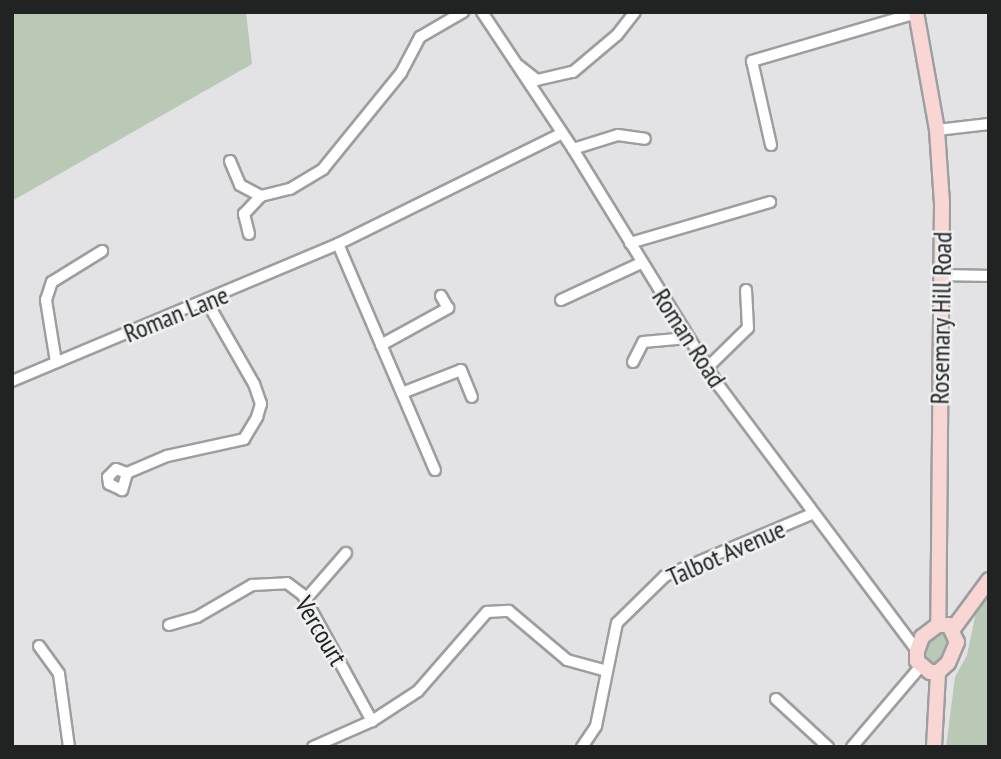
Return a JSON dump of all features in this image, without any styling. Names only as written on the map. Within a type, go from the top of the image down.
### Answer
[{"type":"main road","name":"Rosemary Hill Road","points":[[916,13],[937,130],[942,275],[938,625]]},
{"type":"main road","points":[[934,747],[938,672],[956,647],[953,629],[989,580]]},
{"type":"main road","points":[[938,672],[921,666],[917,651],[922,637],[938,625],[953,629]]},
{"type":"street","points":[[249,234],[244,214],[261,196],[290,189],[323,169],[401,74],[419,37],[463,12]]},
{"type":"street","name":"Roman Road","points":[[482,12],[573,149],[708,368],[812,514],[917,651]]},
{"type":"street","points":[[512,60],[537,80],[573,72],[617,35],[635,12]]},
{"type":"street","points":[[771,145],[752,61],[916,13]]},
{"type":"street","points":[[937,130],[989,124]]},
{"type":"street","name":"Roman Lane","points":[[12,381],[208,302],[338,244],[561,134]]},
{"type":"street","points":[[573,149],[618,135],[645,139]]},
{"type":"street","points":[[230,161],[240,185],[261,196]]},
{"type":"street","points":[[629,243],[770,202]]},
{"type":"street","points":[[338,244],[435,470]]},
{"type":"street","points":[[56,362],[46,300],[52,282],[102,251]]},
{"type":"street","points":[[561,300],[642,263]]},
{"type":"street","points":[[942,275],[989,276]]},
{"type":"street","points":[[708,368],[748,328],[746,290]]},
{"type":"street","points":[[381,345],[448,308],[440,296]]},
{"type":"street","points":[[127,473],[167,456],[244,439],[257,417],[261,404],[254,384],[208,302]]},
{"type":"street","points":[[633,362],[643,342],[688,338]]},
{"type":"street","points":[[402,393],[461,370],[472,397]]},
{"type":"street","name":"Talbot Avenue","points":[[582,747],[596,726],[617,623],[665,576],[812,514]]},
{"type":"street","points":[[306,599],[346,553]]},
{"type":"street","name":"Vercourt","points":[[169,625],[197,617],[264,582],[287,583],[306,599],[372,720]]},
{"type":"street","points":[[313,747],[372,720],[418,691],[486,612],[509,611],[567,660],[607,671]]},
{"type":"street","points":[[39,646],[59,674],[69,747]]},
{"type":"street","points":[[852,747],[921,666]]},
{"type":"street","points":[[776,699],[828,747]]},
{"type":"green space","points":[[12,12],[246,12],[252,64],[12,201]]},
{"type":"green space","points":[[989,588],[989,747],[946,747],[955,677],[967,655],[976,612]]},
{"type":"green space","points":[[940,631],[951,641],[947,655],[930,665],[923,659],[923,648]]}]
